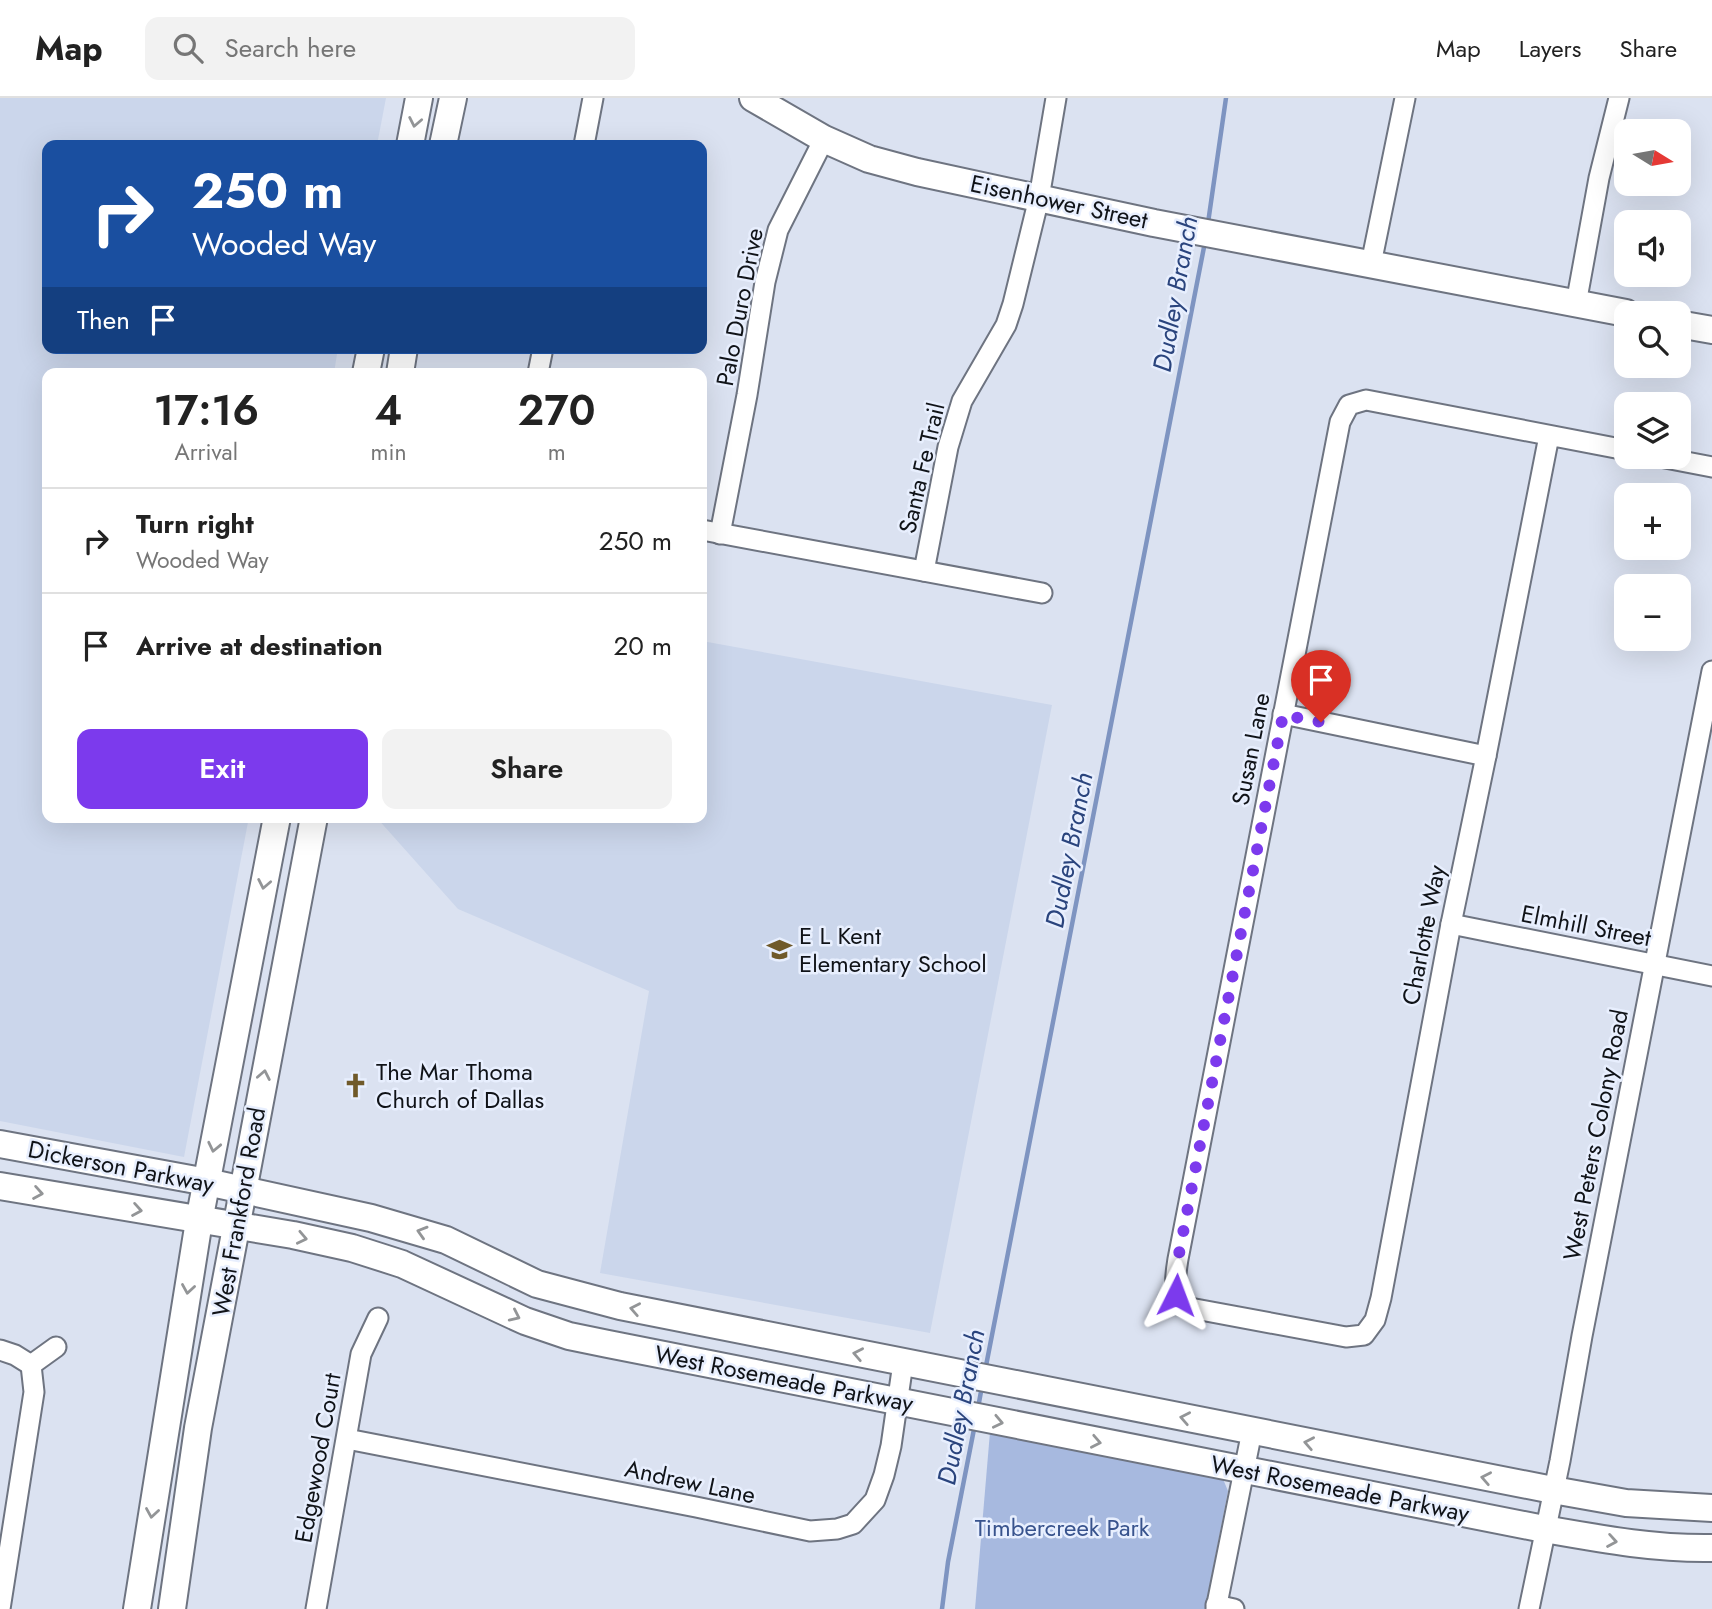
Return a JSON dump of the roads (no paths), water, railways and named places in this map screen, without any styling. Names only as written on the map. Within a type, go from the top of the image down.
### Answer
[{"type":"main road","points":[[411,140],[419,98]]},
{"type":"main road","points":[[444,140],[453,98]]},
{"type":"main road","name":"Eisenhower Street","points":[[753,98],[824,139],[869,159],[917,172],[1154,223],[1614,311]]},
{"type":"main road","points":[[1691,326],[1712,330]]},
{"type":"main road","name":"West Frankford Road","points":[[137,1609],[199,1221],[275,823]]},
{"type":"main road","name":"West Frankford Road","points":[[172,1609],[198,1428],[313,823]]},
{"type":"main road","name":"Dickerson Parkway","points":[[0,1144],[242,1190]]},
{"type":"main road","name":"Dickerson Parkway","points":[[0,1186],[199,1221]]},
{"type":"main road","name":"West Rosemeade Parkway","points":[[242,1190],[371,1218],[428,1234],[537,1284],[599,1301],[1553,1490],[1626,1503],[1712,1508]]},
{"type":"main road","name":"West Rosemeade Parkway","points":[[199,1221],[352,1248],[402,1264],[525,1321],[569,1336],[1545,1529],[1626,1544],[1675,1549],[1712,1548]]},
{"type":"street","points":[[584,140],[593,98]]},
{"type":"street","name":"Santa Fe Trail","points":[[924,571],[951,436],[962,401],[1006,325],[1039,198],[1056,98]]},
{"type":"street","points":[[1371,264],[1405,98]]},
{"type":"street","points":[[1576,304],[1600,178],[1619,98]]},
{"type":"street","name":"Palo Duro Drive","points":[[711,532],[747,395],[765,282],[778,230],[824,139]]},
{"type":"street","name":"Susan Lane","points":[[1258,1321],[1190,1308],[1176,1295],[1175,1281],[1340,422],[1349,405],[1366,400],[1614,448]]},
{"type":"street","name":"Charlotte Way","points":[[1258,1321],[1346,1337],[1364,1335],[1375,1320],[1549,436]]},
{"type":"street","points":[[1691,463],[1712,467]]},
{"type":"street","points":[[711,532],[1042,593]]},
{"type":"street","name":"West Peters Colony Road","points":[[1529,1609],[1712,671]]},
{"type":"street","points":[[1283,715],[1486,756]]},
{"type":"street","name":"Elmhill Street","points":[[1451,924],[1712,976]]},
{"type":"street","name":"Edgewood Court","points":[[316,1609],[361,1354],[378,1318]]},
{"type":"street","points":[[31,1364],[56,1347]]},
{"type":"street","points":[[0,1350],[31,1364]]},
{"type":"street","points":[[0,1609],[34,1392],[31,1364]]},
{"type":"street","name":"Andrew Lane","points":[[346,1439],[810,1531],[837,1529],[853,1524],[875,1500],[909,1404],[914,1365]]},
{"type":"street","points":[[1222,1608],[1252,1431]]},
{"type":"waterway","name":"Dudley Branch","points":[[1208,223],[1226,98]]},
{"type":"waterway","name":"Dudley Branch","points":[[985,1371],[1205,242]]},
{"type":"waterway","name":"Dudley Branch","points":[[978,1408],[982,1386]]},
{"type":"waterway","name":"Dudley Branch","points":[[942,1609],[948,1562],[975,1424]]},
{"type":"place","name":"E L Kent Elementary School","points":[[779,950]]},
{"type":"place","name":"The Mar Thoma Church of Dallas","points":[[356,1086]]},
{"type":"park label","name":"Timbercreek Park","points":[[1062,1528]]}]
